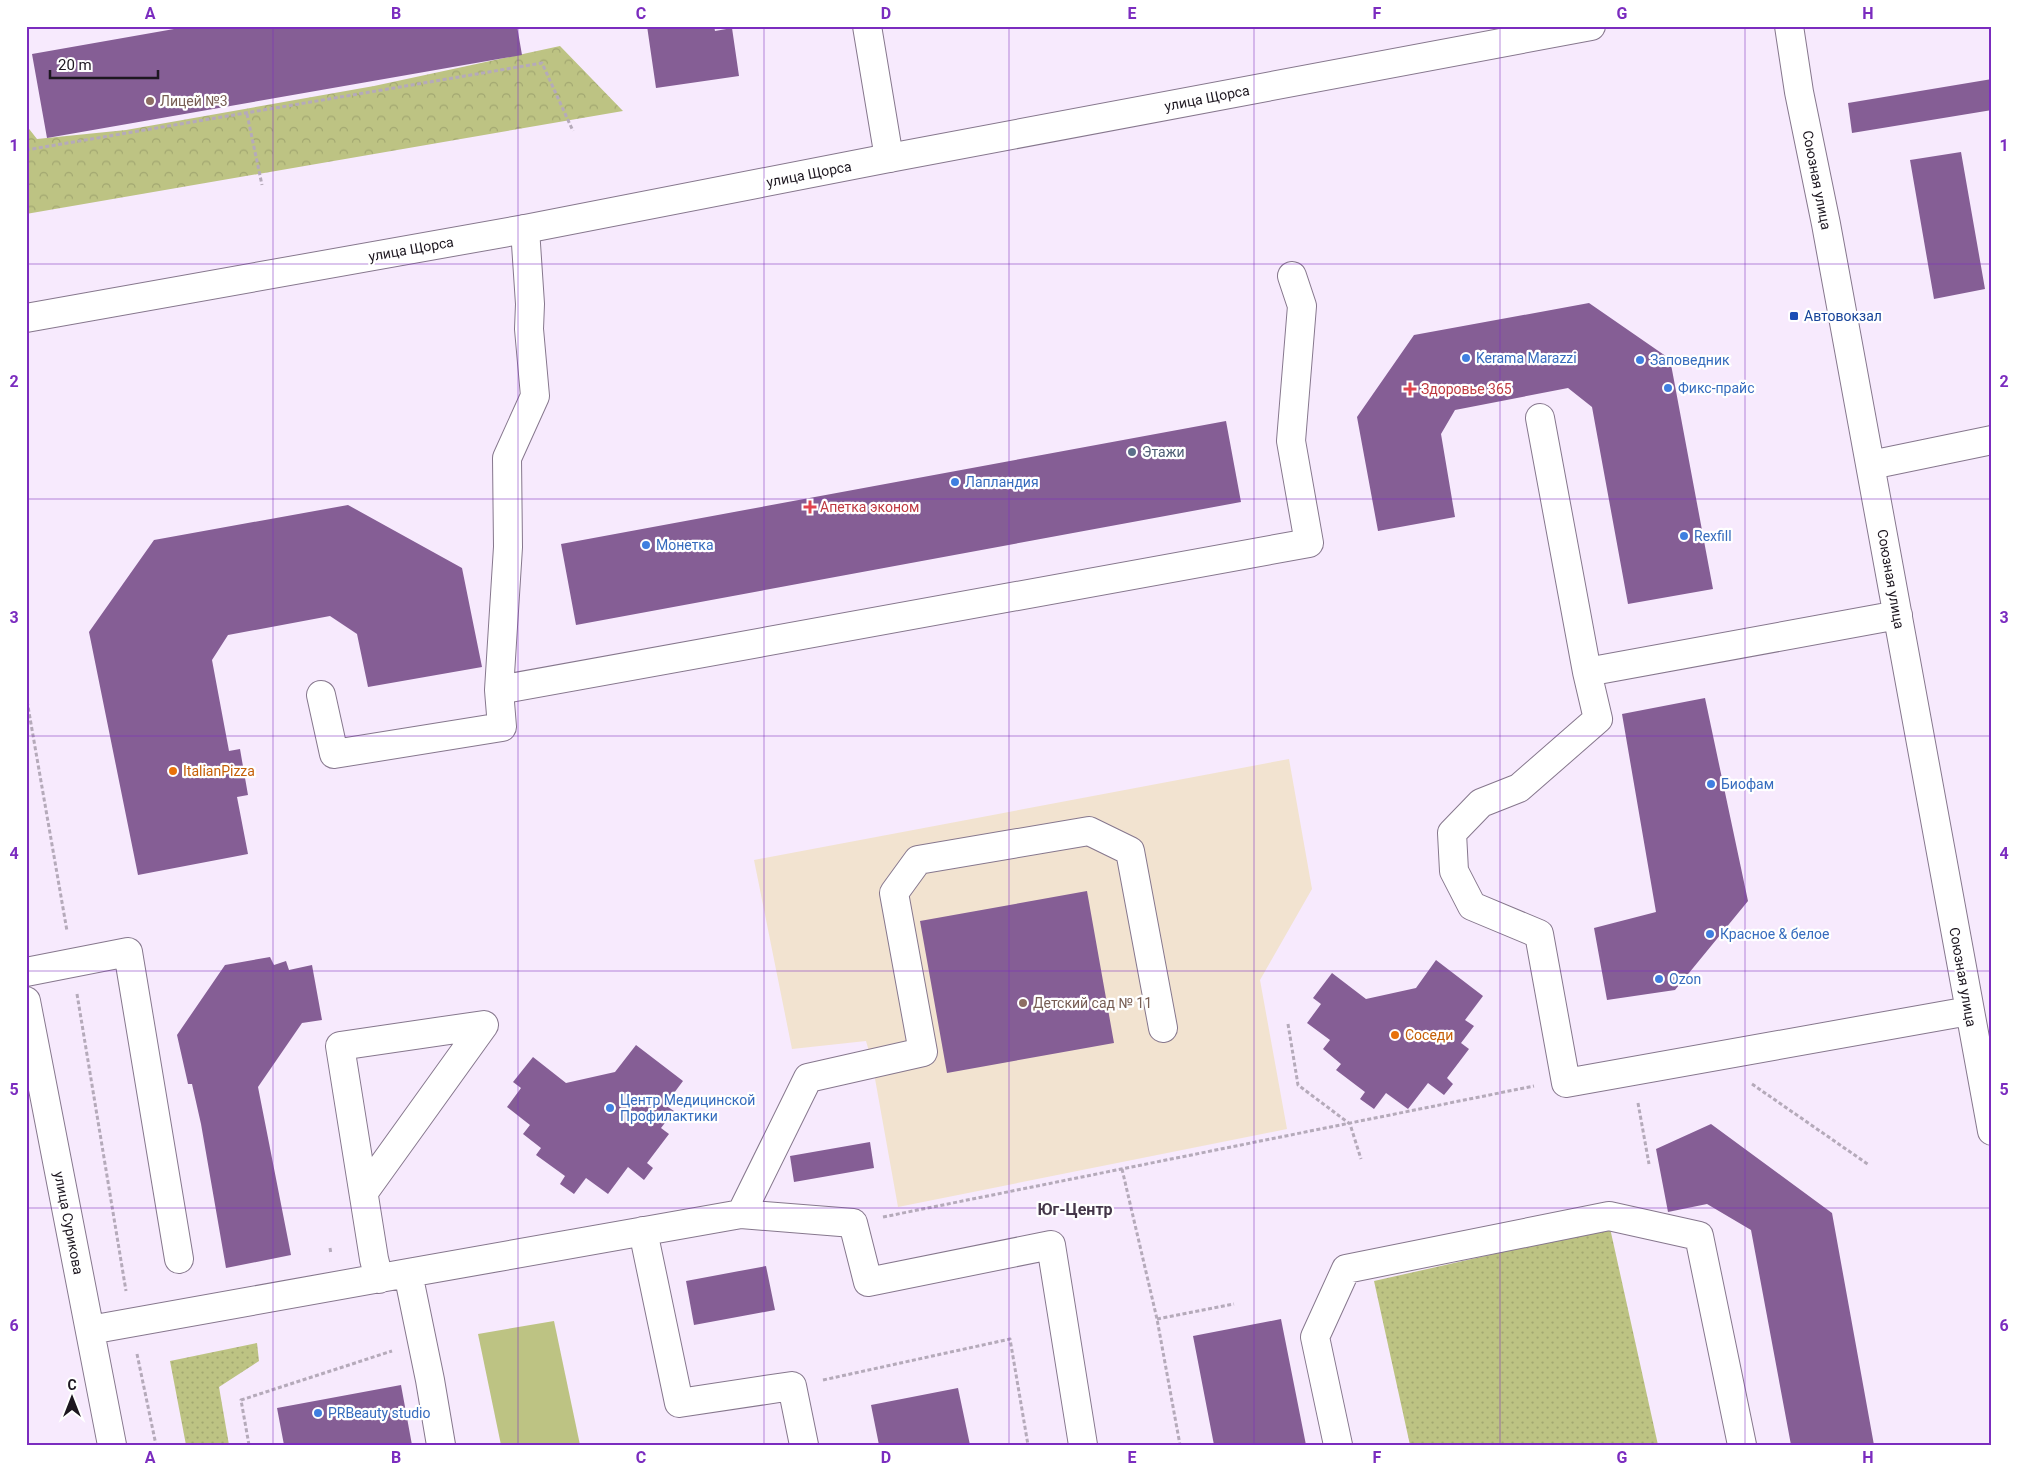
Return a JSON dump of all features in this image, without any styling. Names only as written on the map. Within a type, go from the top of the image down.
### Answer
[{"type":"main road","points":[[867,26],[889,158]]},
{"type":"main road","name":"улица Щорса","points":[[26,318],[525,229],[889,158],[1591,26]]},
{"type":"main road","name":"Союзная улица","points":[[1789,26],[1799,92],[1826,224],[1992,1131]]},
{"type":"main road","points":[[321,695],[334,754],[502,728],[498,690],[508,547],[507,458],[535,396],[529,329],[530,304],[525,229]]},
{"type":"main road","points":[[498,690],[1309,543],[1291,441],[1302,306],[1292,276]]},
{"type":"main road","points":[[1540,418],[1587,672],[1598,719],[1519,788],[1481,803],[1452,833],[1454,871],[1472,906],[1539,934],[1566,1083],[1969,1011]]},
{"type":"main road","points":[[1870,465],[1992,440]]},
{"type":"main road","points":[[1587,672],[1898,615]]},
{"type":"main road","points":[[741,1214],[808,1078],[923,1052],[894,893],[918,860],[1089,831],[1130,851],[1163,1028]]},
{"type":"main road","points":[[26,972],[128,952],[179,1259]]},
{"type":"main road","name":"улица Сурикова","points":[[26,1001],[112,1445]]},
{"type":"main road","points":[[364,1192],[484,1025],[340,1046],[364,1192],[379,1279]]},
{"type":"main road","points":[[90,1330],[741,1214],[854,1223],[868,1282],[1051,1245],[1084,1445]]},
{"type":"main road","points":[[1338,1445],[1315,1337],[1346,1268],[1608,1216],[1698,1236],[1742,1445]]},
{"type":"main road","points":[[643,1231],[679,1403],[792,1386],[804,1445]]},
{"type":"main road","points":[[408,1273],[430,1380],[440,1445]]},
{"type":"path","points":[[27,151],[542,63],[573,131]]},
{"type":"path","points":[[247,114],[262,185]]},
{"type":"path","points":[[26,695],[131,1322],[156,1445]]},
{"type":"path","points":[[1288,1024],[1298,1085],[1350,1124],[1361,1159]]},
{"type":"path","points":[[1744,1078],[1869,1165]]},
{"type":"path","points":[[854,1223],[1543,1085],[1566,1083]]},
{"type":"path","points":[[1638,1100],[1649,1164]]},
{"type":"path","points":[[1122,1169],[1157,1319],[1180,1445]]},
{"type":"path","points":[[1157,1319],[1234,1304]]},
{"type":"path","points":[[792,1386],[1010,1338],[1028,1445]]},
{"type":"path","points":[[249,1445],[241,1400],[394,1350]]},
{"type":"shaded area","name":"Детский сад № 11","points":[[1289,759],[1312,889],[1260,980],[1287,1129],[898,1207],[872,1062],[866,1041],[792,1049],[754,860]]},
{"type":"green space","points":[[560,46],[623,111],[26,214],[26,125],[37,139],[126,130],[374,86]]},
{"type":"green space","points":[[1610,1228],[1658,1445],[1410,1445],[1374,1281]]},
{"type":"green space","points":[[554,1321],[580,1445],[501,1445],[478,1334]]},
{"type":"green space","points":[[257,1343],[259,1361],[219,1387],[229,1445],[186,1445],[170,1361]]},
{"type":"building","name":"Лицей №3","points":[[191,26],[517,26],[522,55],[47,138],[32,54]]},
{"type":"building","points":[[647,26],[714,26],[715,31],[732,28],[739,76],[656,88]]},
{"type":"building","points":[[1992,79],[1992,110],[1852,133],[1848,103]]},
{"type":"building","points":[[1961,152],[1985,289],[1934,299],[1910,160]]},
{"type":"building","points":[[1589,303],[1670,359],[1713,589],[1628,604],[1592,407],[1568,388],[1455,410],[1441,434],[1455,517],[1378,531],[1357,417],[1414,335]]},
{"type":"building","points":[[1226,421],[1241,502],[576,625],[561,544]]},
{"type":"building","points":[[348,505],[462,568],[482,667],[368,687],[357,634],[330,616],[228,635],[212,660],[229,751],[240,749],[248,795],[237,797],[248,854],[138,875],[89,632],[154,540]]},
{"type":"building","points":[[1705,698],[1748,901],[1675,990],[1607,1000],[1594,928],[1656,912],[1622,714]]},
{"type":"building","points":[[1087,891],[1114,1043],[947,1073],[920,921]]},
{"type":"building","points":[[270,957],[274,965],[286,961],[289,970],[312,965],[322,1020],[302,1023],[258,1087],[291,1255],[226,1268],[201,1124],[192,1084],[188,1084],[177,1035],[225,965]]},
{"type":"building","points":[[1436,960],[1483,996],[1465,1020],[1474,1026],[1461,1043],[1469,1049],[1447,1078],[1453,1084],[1444,1095],[1428,1083],[1408,1109],[1386,1093],[1374,1109],[1360,1099],[1365,1092],[1336,1070],[1341,1064],[1323,1049],[1330,1040],[1307,1023],[1321,1004],[1313,998],[1332,973],[1366,999],[1416,988]]},
{"type":"building","points":[[636,1045],[683,1081],[665,1105],[674,1111],[661,1128],[669,1134],[647,1163],[653,1168],[644,1180],[628,1167],[608,1194],[586,1178],[574,1194],[560,1184],[565,1176],[536,1155],[541,1148],[523,1134],[530,1125],[507,1107],[521,1088],[513,1082],[533,1057],[566,1083],[615,1072]]},
{"type":"building","points":[[1711,1124],[1832,1213],[1874,1445],[1791,1445],[1751,1230],[1707,1204],[1668,1212],[1656,1149]]},
{"type":"building","points":[[870,1142],[874,1168],[794,1182],[790,1156]]},
{"type":"building","points":[[766,1266],[775,1310],[694,1325],[686,1281]]},
{"type":"building","points":[[1281,1319],[1306,1445],[1214,1445],[1193,1336]]},
{"type":"building","points":[[401,1385],[412,1445],[284,1445],[277,1408]]},
{"type":"building","points":[[958,1388],[970,1445],[879,1445],[871,1405]]},
{"type":"place","name":"Лицей №3","points":[[150,101]]},
{"type":"place","name":"Автовокзал","points":[[1794,316]]},
{"type":"place","name":"Kerama Marazzi","points":[[1466,358]]},
{"type":"place","name":"Заповедник","points":[[1640,360]]},
{"type":"place","name":"Фикс-прайс","points":[[1668,388]]},
{"type":"place","name":"Здоровье 365","points":[[1410,389]]},
{"type":"place","name":"Этажи","points":[[1132,452]]},
{"type":"place","name":"Лапландия","points":[[955,482]]},
{"type":"place","name":"Апетка эконом","points":[[810,507]]},
{"type":"place","name":"Rexfill","points":[[1684,536]]},
{"type":"place","name":"Монетка","points":[[646,545]]},
{"type":"place","name":"ItalianPizza","points":[[173,771]]},
{"type":"place","name":"Биофам","points":[[1711,784]]},
{"type":"place","name":"Красное & белое","points":[[1710,934]]},
{"type":"place","name":"Ozon","points":[[1659,979]]},
{"type":"place","name":"Детский сад № 11","points":[[1023,1003]]},
{"type":"place","name":"Соседи","points":[[1395,1035]]},
{"type":"place","name":"Центр Медицинской Профилактики","points":[[610,1108]]},
{"type":"place","name":"PRBeauty studio","points":[[318,1413]]},
{"type":"district","name":"Юг-Центр","points":[[1075,1209]]}]
